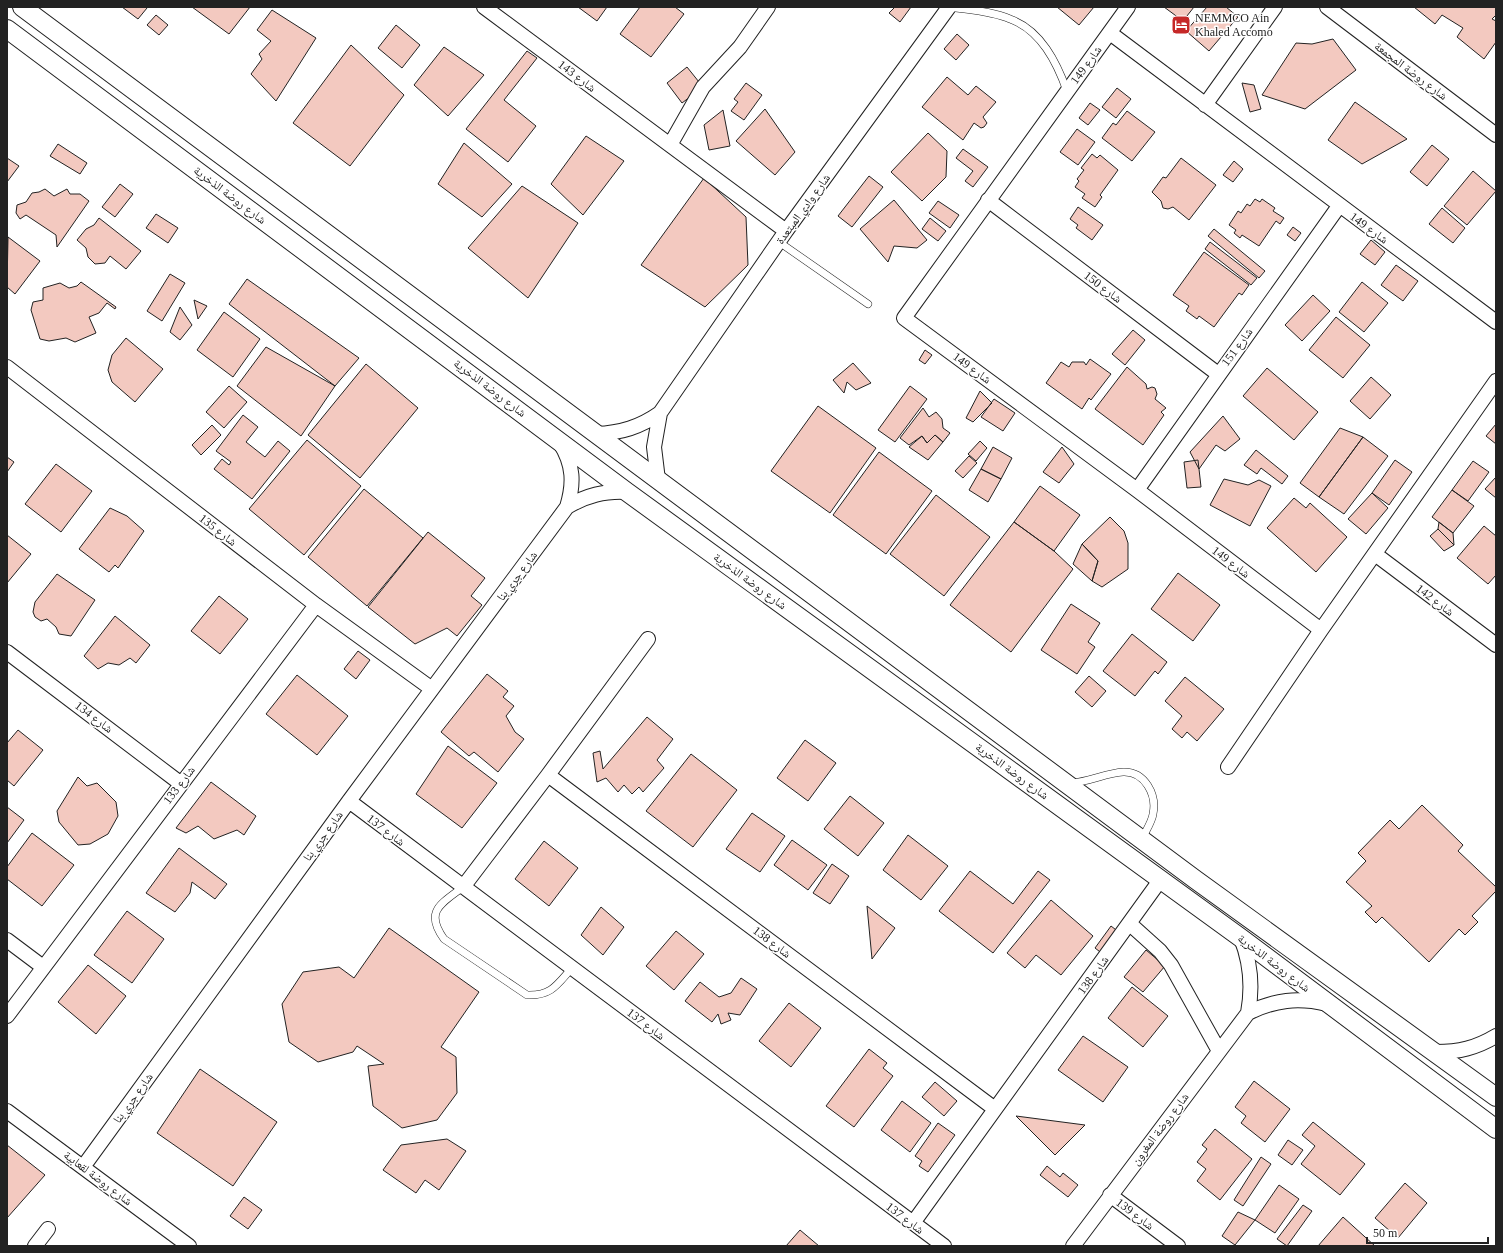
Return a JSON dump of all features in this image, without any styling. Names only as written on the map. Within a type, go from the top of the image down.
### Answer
[{"type":"street","name":"شارع روضة الذخرية","points":[[22,7],[1142,840],[1496,1096]]},
{"type":"street","name":"شارع 143","points":[[484,7],[670,145],[782,237]]},
{"type":"street","points":[[670,145],[703,87],[740,47],[768,7]]},
{"type":"street","name":"شارع وادي المبتعدة","points":[[596,434],[630,429],[646,422],[660,413],[782,237],[949,7]]},
{"type":"street","name":"شارع 149","points":[[1128,7],[904,318],[1137,490],[1321,630]]},
{"type":"street","points":[[1205,105],[1275,7]]},
{"type":"street","name":"شارع روضة المجمعة","points":[[1326,7],[1496,135]]},
{"type":"street","name":"شارع روضة الذخرية","points":[[7,29],[557,438],[626,492],[1242,938],[1496,1129]]},
{"type":"street","name":"شارع 149","points":[[1110,33],[1338,206],[1496,322]]},
{"type":"street","name":"شارع 150","points":[[988,200],[1218,374]]},
{"type":"street","name":"شارع 151","points":[[1137,490],[1338,206]]},
{"type":"street","name":"شارع 135","points":[[7,367],[316,605],[432,689]]},
{"type":"street","points":[[1228,767],[1321,630],[1496,381]]},
{"type":"street","name":"شارع وادي المبتعدة","points":[[658,480],[654,447],[660,413]]},
{"type":"street","name":"شارع جري بنا","points":[[557,438],[567,454],[572,471],[572,490],[568,508]]},
{"type":"street","name":"شارع جري بنا","points":[[83,1167],[348,801],[568,508],[580,499],[595,494],[611,491],[626,492]]},
{"type":"street","name":"شارع 142","points":[[1375,554],[1496,645]]},
{"type":"street","name":"شارع 133","points":[[7,1016],[180,783],[316,605]]},
{"type":"street","points":[[463,887],[548,776],[648,639]]},
{"type":"street","name":"شارع 134","points":[[7,652],[180,783]]},
{"type":"street","name":"شارع 138","points":[[548,776],[995,1109]]},
{"type":"street","name":"شارع 137","points":[[348,801],[944,1246]]},
{"type":"street","name":"شارع 138","points":[[913,1223],[1161,879]]},
{"type":"street","points":[[1130,924],[1160,951],[1171,965],[1219,1051]]},
{"type":"street","name":"شارع روضة المغرون","points":[[1073,1246],[1248,1013],[1251,998],[1250,967],[1242,938]]},
{"type":"street","points":[[7,940],[43,967]]},
{"type":"street","points":[[1248,1013],[1279,1001],[1301,999],[1328,1004]]},
{"type":"street","points":[[1436,1052],[1464,1050],[1478,1046],[1496,1036]]},
{"type":"street","name":"شارع روضة لقعابية","points":[[7,1111],[189,1246]]},
{"type":"street","name":"شارع 139","points":[[1110,1196],[1178,1246]]},
{"type":"street","points":[[36,1246],[48,1229]]},
{"type":"lane","points":[[949,7],[1010,19],[1031,31],[1044,45],[1059,68],[1067,91]]},
{"type":"lane","points":[[782,237],[868,304]]},
{"type":"lane","points":[[1066,783],[1083,782],[1124,772],[1137,776],[1147,783],[1153,797],[1154,815],[1142,840]]},
{"type":"lane","points":[[463,887],[444,902],[438,909],[434,918],[437,929],[444,939],[527,995],[540,995],[552,990],[572,969]]},
{"type":"building","points":[[122,7],[146,7],[147,8],[138,19]]},
{"type":"building","points":[[192,7],[250,7],[229,34]]},
{"type":"building","points":[[578,7],[607,7],[597,21]]},
{"type":"building","points":[[640,7],[675,7],[684,14],[651,57],[620,34]]},
{"type":"building","points":[[895,7],[911,7],[900,22],[889,13]]},
{"type":"building","points":[[1057,7],[1094,7],[1079,25]]},
{"type":"building","points":[[1164,7],[1194,7],[1183,21]]},
{"type":"building","points":[[1207,7],[1226,7],[1238,17],[1209,51],[1186,31]]},
{"type":"building","points":[[1414,7],[1496,7],[1496,15],[1492,19],[1496,21],[1496,42],[1484,59],[1457,37],[1463,28],[1442,15],[1435,24]]},
{"type":"building","points":[[272,10],[316,38],[276,101],[251,74],[262,59],[259,54],[271,41],[257,30]]},
{"type":"building","points":[[156,15],[168,25],[159,35],[147,25]]},
{"type":"building","points":[[396,25],[420,45],[402,68],[378,48]]},
{"type":"building","points":[[957,34],[969,45],[956,60],[944,49]]},
{"type":"building","points":[[1333,39],[1356,70],[1305,109],[1262,95],[1296,43],[1312,44]]},
{"type":"building","points":[[351,45],[404,95],[350,166],[293,123]]},
{"type":"building","points":[[444,47],[484,75],[448,116],[414,85]]},
{"type":"building","points":[[527,51],[537,58],[504,100],[536,126],[508,162],[466,129]]},
{"type":"building","points":[[687,67],[703,87],[682,103],[667,83]]},
{"type":"building","points":[[947,77],[968,95],[976,86],[996,102],[983,117],[987,123],[984,127],[981,128],[974,123],[963,140],[922,107]]},
{"type":"building","points":[[746,83],[762,95],[744,120],[731,111],[738,102],[734,99]]},
{"type":"building","points":[[1242,83],[1254,85],[1261,109],[1250,112]]},
{"type":"building","points":[[1117,88],[1131,99],[1116,118],[1102,107]]},
{"type":"building","points":[[1355,102],[1407,139],[1362,164],[1328,140]]},
{"type":"building","points":[[1090,103],[1100,110],[1088,125],[1079,118]]},
{"type":"building","points":[[765,109],[795,152],[775,175],[736,141]]},
{"type":"building","points":[[723,110],[730,146],[709,150],[704,125]]},
{"type":"building","points":[[1127,111],[1155,132],[1132,161],[1102,138],[1113,123],[1116,125]]},
{"type":"building","points":[[1077,129],[1095,142],[1078,165],[1060,152]]},
{"type":"building","points":[[928,133],[947,151],[946,177],[922,201],[891,172]]},
{"type":"building","points":[[586,136],[624,161],[583,215],[551,184]]},
{"type":"building","points":[[464,143],[512,184],[482,217],[438,184]]},
{"type":"building","points":[[58,144],[87,163],[80,174],[50,156]]},
{"type":"building","points":[[1432,145],[1449,159],[1427,186],[1410,172]]},
{"type":"building","points":[[963,149],[988,167],[973,187],[965,181],[973,171],[956,158]]},
{"type":"building","points":[[1092,154],[1097,158],[1100,155],[1118,170],[1100,195],[1102,197],[1095,207],[1082,198],[1085,194],[1075,187],[1079,181],[1077,179],[1084,170],[1081,168]]},
{"type":"building","points":[[7,158],[19,166],[7,182]]},
{"type":"building","points":[[1181,158],[1216,185],[1189,220],[1173,207],[1168,209],[1163,208],[1161,201],[1152,192],[1163,177],[1166,178]]},
{"type":"building","points":[[1234,161],[1243,169],[1233,182],[1223,175]]},
{"type":"building","points":[[1473,171],[1496,191],[1467,225],[1444,206]]},
{"type":"building","points":[[869,176],[883,187],[852,227],[838,216]]},
{"type":"building","points":[[704,178],[746,217],[748,265],[705,307],[641,265]]},
{"type":"building","points":[[120,184],[133,194],[115,217],[102,207]]},
{"type":"building","points":[[522,186],[578,223],[528,298],[468,248]]},
{"type":"building","points":[[45,189],[54,196],[67,189],[70,194],[80,194],[89,201],[57,247],[56,235],[26,215],[20,219],[16,213],[17,205],[26,202],[32,193]]},
{"type":"building","points":[[1255,199],[1260,202],[1262,199],[1275,208],[1273,211],[1284,218],[1280,224],[1276,221],[1259,246],[1242,235],[1240,238],[1234,233],[1236,230],[1229,225],[1238,211],[1241,213],[1247,204],[1250,206]]},
{"type":"building","points":[[894,200],[927,240],[917,248],[894,246],[888,262],[860,229]]},
{"type":"building","points":[[938,201],[959,215],[950,228],[929,213]]},
{"type":"building","points":[[1078,207],[1103,225],[1092,240],[1076,228],[1078,225],[1070,219]]},
{"type":"building","points":[[1442,208],[1465,228],[1453,243],[1429,224]]},
{"type":"building","points":[[156,214],[178,228],[168,243],[146,228]]},
{"type":"building","points":[[99,218],[141,251],[126,269],[110,256],[105,263],[95,264],[88,257],[86,248],[77,240],[86,229],[94,225]]},
{"type":"building","points":[[930,218],[946,231],[938,241],[922,229]]},
{"type":"building","points":[[1293,227],[1301,233],[1295,241],[1287,235]]},
{"type":"building","points":[[1214,229],[1265,271],[1259,278],[1208,236]]},
{"type":"building","points":[[8,237],[40,261],[15,294],[7,287]]},
{"type":"building","points":[[1371,240],[1385,252],[1375,265],[1360,254]]},
{"type":"building","points":[[1210,242],[1257,278],[1251,285],[1205,249]]},
{"type":"building","points":[[1204,252],[1249,285],[1242,295],[1239,293],[1214,327],[1199,316],[1197,319],[1186,311],[1189,306],[1173,295]]},
{"type":"building","points":[[1396,265],[1418,281],[1403,301],[1381,285]]},
{"type":"building","points":[[170,274],[185,283],[162,321],[147,311]]},
{"type":"building","points":[[247,279],[359,358],[335,386],[229,304]]},
{"type":"building","points":[[81,282],[116,307],[115,309],[107,303],[99,313],[89,317],[96,333],[75,342],[66,338],[49,341],[40,339],[31,310],[33,302],[43,300],[43,288],[60,283],[69,288],[77,286]]},
{"type":"building","points":[[1362,282],[1388,303],[1364,332],[1339,312]]},
{"type":"building","points":[[1313,295],[1330,311],[1302,341],[1285,325]]},
{"type":"building","points":[[194,300],[207,306],[198,319]]},
{"type":"building","points":[[180,307],[192,325],[180,340],[170,332]]},
{"type":"building","points":[[224,312],[260,339],[233,377],[197,350]]},
{"type":"building","points":[[1336,317],[1370,345],[1343,378],[1309,350]]},
{"type":"building","points":[[1133,330],[1145,340],[1125,365],[1112,354]]},
{"type":"building","points":[[126,338],[163,369],[135,402],[112,382],[108,370],[112,355]]},
{"type":"building","points":[[266,347],[335,386],[301,436],[237,386]]},
{"type":"building","points":[[925,350],[932,355],[925,364],[919,360]]},
{"type":"building","points":[[1090,359],[1111,374],[1091,400],[1089,398],[1082,409],[1046,383],[1061,362],[1069,367],[1072,362],[1084,362],[1086,365]]},
{"type":"building","points":[[853,363],[871,383],[856,390],[847,382],[844,393],[833,380]]},
{"type":"building","points":[[366,364],[418,408],[360,478],[308,435]]},
{"type":"building","points":[[1127,367],[1146,384],[1147,389],[1152,387],[1155,388],[1157,394],[1155,399],[1166,408],[1161,412],[1164,415],[1143,445],[1095,409]]},
{"type":"building","points":[[1267,368],[1318,412],[1294,440],[1243,396]]},
{"type":"building","points":[[1371,377],[1391,395],[1370,419],[1350,401]]},
{"type":"building","points":[[229,386],[247,402],[224,428],[206,412]]},
{"type":"building","points":[[910,386],[927,399],[895,442],[878,430]]},
{"type":"building","points":[[980,391],[992,403],[973,422],[966,418]]},
{"type":"building","points":[[994,399],[1015,413],[1003,431],[981,417]]},
{"type":"building","points":[[818,406],[876,448],[830,513],[771,471]]},
{"type":"building","points":[[923,408],[929,417],[936,412],[942,419],[943,428],[950,433],[943,442],[935,435],[927,443],[922,436],[909,445],[900,438]]},
{"type":"building","points":[[243,415],[258,427],[246,442],[265,457],[278,441],[290,451],[252,499],[214,469],[222,459],[229,465],[231,462],[216,451]]},
{"type":"building","points":[[1223,416],[1240,439],[1225,451],[1216,445],[1199,469],[1190,452]]},
{"type":"building","points":[[1496,424],[1496,444],[1486,436]]},
{"type":"building","points":[[212,425],[221,435],[201,455],[192,445]]},
{"type":"building","points":[[1340,428],[1363,437],[1319,497],[1300,483]]},
{"type":"building","points":[[935,435],[943,442],[928,460],[909,447],[922,436],[927,443]]},
{"type":"building","points":[[1363,437],[1388,456],[1344,514],[1319,497]]},
{"type":"building","points":[[307,440],[361,486],[304,555],[249,509]]},
{"type":"building","points":[[980,441],[987,448],[976,461],[968,454]]},
{"type":"building","points":[[993,447],[1012,458],[1001,479],[981,469]]},
{"type":"building","points":[[1062,447],[1074,464],[1059,483],[1043,472]]},
{"type":"building","points":[[1256,450],[1288,476],[1282,484],[1261,468],[1257,474],[1244,465]]},
{"type":"building","points":[[879,452],[932,491],[886,554],[833,515]]},
{"type":"building","points":[[969,456],[977,463],[963,478],[955,471]]},
{"type":"building","points":[[7,457],[14,462],[7,472]]},
{"type":"building","points":[[1198,460],[1201,487],[1187,488],[1184,462]]},
{"type":"building","points":[[1395,460],[1412,472],[1389,505],[1372,493]]},
{"type":"building","points":[[1473,461],[1489,472],[1468,501],[1452,490]]},
{"type":"building","points":[[56,464],[92,491],[61,532],[25,504]]},
{"type":"building","points":[[981,469],[1001,479],[988,502],[969,490]]},
{"type":"building","points":[[1496,477],[1496,498],[1485,489]]},
{"type":"building","points":[[1224,479],[1248,485],[1259,480],[1271,486],[1250,526],[1210,505]]},
{"type":"building","points":[[1040,486],[1080,515],[1054,551],[1014,522]]},
{"type":"building","points":[[364,489],[423,538],[367,606],[308,557]]},
{"type":"building","points":[[1452,490],[1474,506],[1453,533],[1432,517]]},
{"type":"building","points":[[1372,493],[1388,508],[1366,534],[1348,519]]},
{"type":"building","points":[[936,495],[990,537],[944,596],[890,554]]},
{"type":"building","points":[[1294,498],[1306,508],[1310,503],[1347,537],[1316,572],[1267,528]]},
{"type":"building","points":[[110,508],[127,516],[144,531],[118,568],[115,565],[109,572],[79,549]]},
{"type":"building","points":[[1110,517],[1124,531],[1128,543],[1128,569],[1102,587],[1092,581],[1098,561],[1082,544]]},
{"type":"building","points":[[1014,522],[1054,551],[1073,569],[1011,652],[950,605]]},
{"type":"building","points":[[1439,522],[1453,533],[1454,545],[1438,529]]},
{"type":"building","points":[[1484,526],[1496,536],[1496,575],[1488,584],[1457,558]]},
{"type":"building","points":[[1438,529],[1454,545],[1444,551],[1430,536]]},
{"type":"building","points":[[428,532],[485,578],[471,596],[482,605],[457,636],[447,628],[415,644],[368,607]]},
{"type":"building","points":[[7,535],[31,554],[7,583]]},
{"type":"building","points":[[1082,544],[1098,561],[1092,581],[1073,564]]},
{"type":"building","points":[[1178,573],[1220,605],[1193,641],[1151,609]]},
{"type":"building","points":[[57,574],[95,600],[71,636],[59,634],[56,627],[47,619],[41,621],[35,617],[33,612],[35,602]]},
{"type":"building","points":[[219,596],[248,619],[220,654],[191,631]]},
{"type":"building","points":[[1071,604],[1100,623],[1088,642],[1095,647],[1077,674],[1041,650]]},
{"type":"building","points":[[115,616],[150,645],[136,663],[130,658],[119,665],[108,663],[98,669],[84,656]]},
{"type":"building","points":[[1132,634],[1167,662],[1158,674],[1155,671],[1135,696],[1103,671]]},
{"type":"building","points":[[358,651],[370,660],[356,679],[344,669]]},
{"type":"building","points":[[487,674],[508,691],[503,697],[514,706],[506,716],[515,732],[524,739],[498,772],[474,752],[469,756],[441,732]]},
{"type":"building","points":[[297,675],[348,716],[317,755],[266,714]]},
{"type":"building","points":[[1089,676],[1106,691],[1092,707],[1075,692]]},
{"type":"building","points":[[1185,677],[1224,709],[1197,741],[1187,732],[1182,738],[1172,729],[1182,716],[1165,701]]},
{"type":"building","points":[[647,717],[673,739],[657,760],[664,768],[643,792],[639,787],[632,794],[624,785],[618,792],[606,778],[597,782],[593,753],[600,751],[603,769]]},
{"type":"building","points":[[18,730],[43,750],[14,786],[7,780],[7,743]]},
{"type":"building","points":[[805,740],[836,763],[808,801],[777,778]]},
{"type":"building","points":[[448,746],[497,783],[462,828],[416,794]]},
{"type":"building","points":[[691,754],[737,790],[693,847],[646,811]]},
{"type":"building","points":[[78,777],[87,786],[97,783],[116,802],[118,816],[108,834],[90,844],[78,845],[59,822],[57,811]]},
{"type":"building","points":[[211,782],[256,816],[244,835],[237,830],[214,839],[198,826],[186,833],[176,828]]},
{"type":"building","points":[[850,796],[884,823],[858,856],[824,829]]},
{"type":"building","points":[[1422,805],[1463,845],[1458,851],[1496,887],[1496,891],[1472,916],[1478,922],[1465,935],[1459,929],[1429,962],[1382,917],[1376,923],[1365,912],[1372,906],[1346,882],[1366,861],[1358,853],[1390,820],[1399,829]]},
{"type":"building","points":[[7,807],[24,820],[7,843]]},
{"type":"building","points":[[752,813],[785,836],[760,872],[726,849]]},
{"type":"building","points":[[32,833],[74,865],[42,906],[7,879],[7,867]]},
{"type":"building","points":[[908,835],[948,866],[921,900],[883,870]]},
{"type":"building","points":[[792,840],[827,865],[808,890],[774,865]]},
{"type":"building","points":[[544,841],[578,868],[549,906],[515,879]]},
{"type":"building","points":[[179,848],[227,884],[215,899],[192,882],[190,893],[175,912],[146,893]]},
{"type":"building","points":[[832,864],[849,876],[830,904],[813,893]]},
{"type":"building","points":[[970,871],[1013,904],[1038,871],[1050,880],[993,953],[939,911]]},
{"type":"building","points":[[1051,900],[1093,936],[1061,975],[1036,955],[1025,968],[1007,953]]},
{"type":"building","points":[[867,906],[895,928],[872,959]]},
{"type":"building","points":[[601,907],[624,927],[603,955],[581,935]]},
{"type":"building","points":[[127,911],[164,939],[132,983],[94,955]]},
{"type":"building","points":[[1111,926],[1120,933],[1104,955],[1095,948]]},
{"type":"building","points":[[389,928],[479,992],[441,1047],[456,1057],[457,1093],[437,1120],[402,1128],[373,1106],[368,1066],[384,1064],[357,1046],[353,1052],[318,1062],[289,1042],[282,1004],[303,972],[339,967],[354,978]]},
{"type":"building","points":[[676,931],[704,954],[674,990],[646,966]]},
{"type":"building","points":[[1146,950],[1165,966],[1143,992],[1124,977]]},
{"type":"building","points":[[88,965],[126,996],[96,1034],[58,1002]]},
{"type":"building","points":[[741,978],[757,989],[740,1015],[728,1013],[731,1020],[721,1024],[718,1014],[712,1022],[685,1001],[700,982],[719,997],[731,993]]},
{"type":"building","points":[[1132,987],[1168,1016],[1143,1047],[1108,1018]]},
{"type":"building","points":[[789,1003],[821,1028],[791,1067],[759,1041]]},
{"type":"building","points":[[1083,1036],[1128,1067],[1103,1102],[1058,1070]]},
{"type":"building","points":[[869,1049],[887,1063],[883,1068],[893,1076],[854,1127],[826,1106]]},
{"type":"building","points":[[200,1069],[277,1122],[233,1186],[157,1133]]},
{"type":"building","points":[[1254,1081],[1290,1109],[1265,1142],[1241,1123],[1246,1116],[1235,1107]]},
{"type":"building","points":[[935,1082],[957,1101],[944,1116],[922,1097]]},
{"type":"building","points":[[902,1101],[931,1123],[910,1152],[881,1130]]},
{"type":"building","points":[[1016,1116],[1085,1125],[1055,1155]]},
{"type":"building","points":[[1313,1122],[1365,1164],[1340,1195],[1301,1164],[1315,1146],[1302,1135]]},
{"type":"building","points":[[938,1123],[955,1135],[928,1172],[919,1166],[922,1161],[915,1156]]},
{"type":"building","points":[[1215,1129],[1252,1159],[1220,1200],[1197,1181],[1206,1169],[1197,1162],[1207,1149],[1202,1145]]},
{"type":"building","points":[[447,1139],[466,1151],[439,1190],[425,1180],[416,1193],[383,1170],[401,1145]]},
{"type":"building","points":[[1288,1140],[1303,1150],[1292,1165],[1278,1155]]},
{"type":"building","points":[[7,1145],[45,1175],[7,1218]]},
{"type":"building","points":[[1261,1157],[1271,1164],[1243,1206],[1234,1200]]},
{"type":"building","points":[[1047,1166],[1060,1177],[1063,1173],[1078,1185],[1068,1197],[1040,1175]]},
{"type":"building","points":[[1405,1183],[1427,1203],[1398,1238],[1375,1218]]},
{"type":"building","points":[[1279,1185],[1299,1199],[1275,1233],[1255,1220]]},
{"type":"building","points":[[244,1197],[262,1210],[248,1229],[230,1216]]},
{"type":"building","points":[[1303,1205],[1312,1211],[1287,1246],[1277,1239]]},
{"type":"building","points":[[1238,1212],[1255,1220],[1235,1245],[1222,1236]]},
{"type":"building","points":[[1343,1217],[1375,1246],[1318,1246]]},
{"type":"building","points":[[800,1230],[819,1246],[786,1246]]},
{"type":"place","name":"NEMMCO Ain Khaled Accomo","points":[[1181,25]]}]
